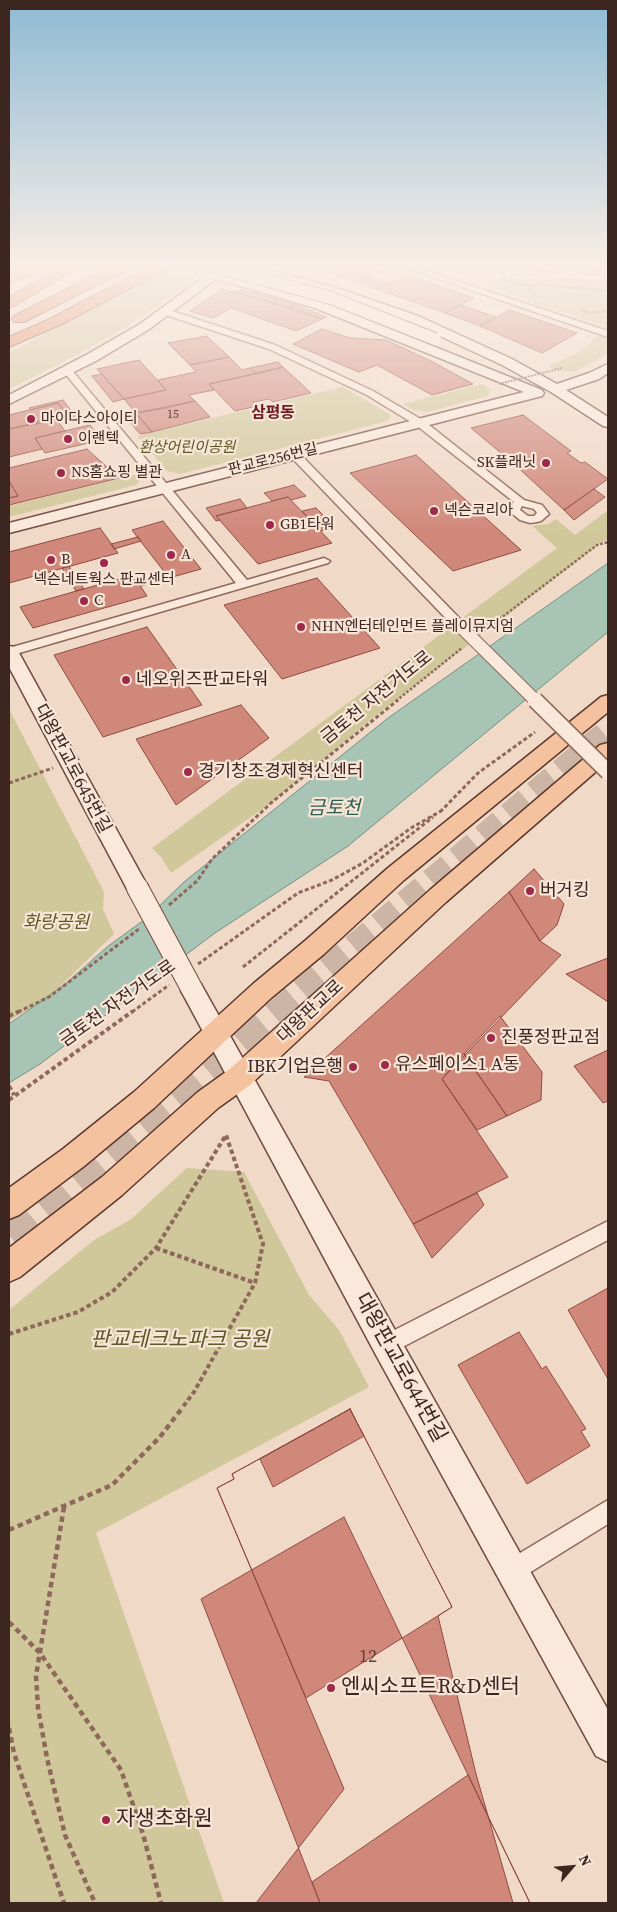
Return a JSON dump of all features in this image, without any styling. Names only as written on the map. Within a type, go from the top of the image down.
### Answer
[{"type":"main road","points":[[9,400],[95,355]]},
{"type":"main road","points":[[445,355],[538,393]]},
{"type":"main road","points":[[473,355],[558,407],[604,429]]},
{"type":"main road","points":[[490,355],[507,362],[556,389],[594,376],[608,368]]},
{"type":"main road","points":[[509,355],[537,370],[556,389],[604,429]]},
{"type":"main road","name":"판교로256번길","points":[[9,528],[538,393]]},
{"type":"main road","name":"대왕판교로645번길","points":[[9,651],[187,980]]},
{"type":"main road","points":[[9,1205],[72,1158],[144,1100],[216,1033],[396,874],[608,702]]},
{"type":"main road","name":"대왕판교로","points":[[9,1267],[112,1186],[208,1100],[240,1077],[438,896],[608,750]]},
{"type":"main road","name":"대왕판교로644번길","points":[[187,980],[386,1345],[513,1570],[608,1744]]},
{"type":"street","points":[[289,355],[370,393],[420,423],[461,453],[520,502]]},
{"type":"street","points":[[67,370],[244,585]]},
{"type":"street","points":[[294,455],[462,628],[608,772]]},
{"type":"street","points":[[9,651],[324,561]]},
{"type":"street","points":[[386,1345],[608,1230]]},
{"type":"street","points":[[513,1570],[608,1511]]},
{"type":"path","points":[[499,384],[562,368]]},
{"type":"path","points":[[478,636],[597,545],[608,542]]},
{"type":"path","name":"금토천 자전거도로","points":[[168,905],[197,881],[212,859],[271,803],[464,646]]},
{"type":"path","points":[[243,967],[441,811],[478,773],[534,732]]},
{"type":"path","points":[[9,783],[69,763]]},
{"type":"path","name":"금토천 자전거도로","points":[[9,1100],[187,980],[298,893],[332,880],[363,863],[411,828],[441,811]]},
{"type":"path","points":[[9,1016],[49,997],[146,924]]},
{"type":"path","points":[[9,1086],[14,1095]]},
{"type":"path","points":[[9,1334],[78,1312],[112,1292],[156,1248],[226,1135],[263,1244],[255,1283],[194,1392],[160,1437],[112,1485],[9,1530]]},
{"type":"path","points":[[156,1248],[255,1283]]},
{"type":"path","points":[[64,1507],[36,1676],[46,1758],[65,1835],[95,1903]]},
{"type":"path","points":[[9,1622],[40,1653],[87,1718],[121,1770],[143,1834],[161,1903]]},
{"type":"path","points":[[9,1728],[14,1753],[64,1903]]},
{"type":"green space","points":[[9,355],[76,355],[73,357],[9,389]]},
{"type":"green space","points":[[573,355],[604,355],[573,372],[557,371],[548,366]]},
{"type":"green space","points":[[482,384],[490,389],[488,396],[427,412],[414,410],[403,404]]},
{"type":"green space","name":"환상어린이공원","points":[[343,387],[391,415],[388,421],[180,474],[167,471],[137,436]]},
{"type":"green space","points":[[138,474],[141,478],[136,485],[9,517],[9,506]]},
{"type":"green space","points":[[608,510],[608,538],[374,717],[271,803],[171,873],[161,857],[152,848],[557,548],[532,526],[548,524],[556,519],[575,535]]},
{"type":"green space","name":"화랑공원","points":[[9,709],[104,892],[103,909],[114,934],[49,997],[9,1021]]},
{"type":"green space","name":"판교테크노파크 공원","points":[[187,1168],[244,1172],[309,1295],[339,1330],[369,1387],[96,1533],[224,1903],[9,1903],[9,1310],[94,1240],[130,1220]]},
{"type":"water","name":"금토천","points":[[608,563],[608,632],[348,846],[215,933],[40,1064],[9,1083],[9,1024],[64,985],[107,947],[148,917],[184,882],[388,718]]},
{"type":"building","points":[[180,355],[227,355],[229,357],[190,365]]},
{"type":"building","points":[[319,355],[419,355],[473,384],[432,395],[377,365],[359,372]]},
{"type":"building","points":[[229,357],[242,370],[250,368],[256,374],[209,384],[214,390],[189,395],[195,401],[166,408],[136,413],[124,399],[166,390],[158,380],[196,372],[190,365]]},
{"type":"building","points":[[139,360],[166,390],[124,399],[97,369]]},
{"type":"building","points":[[278,362],[283,367],[256,374],[250,368]]},
{"type":"building","points":[[283,367],[311,393],[273,402],[269,399],[253,402],[257,406],[235,411],[209,384]]},
{"type":"building","points":[[102,374],[124,399],[113,402],[92,376]]},
{"type":"building","points":[[63,400],[75,416],[42,423],[40,422],[68,415],[58,403],[31,410],[29,408]]},
{"type":"building","points":[[195,401],[210,417],[152,432],[136,413]]},
{"type":"building","name":"마이다스아이티","points":[[58,403],[68,415],[9,429],[9,415]]},
{"type":"building","points":[[136,413],[152,432],[140,434],[125,416]]},
{"type":"building","name":"SK플래닛","points":[[523,415],[571,451],[567,453],[581,463],[585,462],[608,479],[564,510],[513,463],[471,428]]},
{"type":"building","points":[[57,420],[65,431],[35,438],[42,449],[9,457],[9,429]]},
{"type":"building","name":"이랜텍","points":[[90,425],[102,440],[45,453],[35,438]]},
{"type":"building","name":"NS홈쇼핑 별관","points":[[87,449],[119,478],[9,505],[9,498],[18,496],[9,481],[9,468]]},
{"type":"building","name":"넥슨코리아","points":[[416,455],[521,550],[453,571],[350,473]]},
{"type":"building","points":[[9,481],[18,496],[9,498]]},
{"type":"building","points":[[294,485],[306,496],[291,500],[288,497],[272,501],[264,493]]},
{"type":"building","points":[[594,489],[605,497],[574,520],[564,510]]},
{"type":"building","name":"GB1타워","points":[[288,497],[332,543],[258,564],[216,516]]},
{"type":"building","points":[[240,499],[247,508],[216,516],[220,520],[216,521],[206,508]]},
{"type":"building","points":[[316,508],[335,527],[321,531],[302,511]]},
{"type":"building","name":"A","points":[[163,521],[201,569],[169,578],[132,530]]},
{"type":"building","name":"B","points":[[100,528],[118,553],[9,583],[9,552]]},
{"type":"building","points":[[138,537],[141,541],[114,549],[111,544]]},
{"type":"building","points":[[69,566],[84,589],[76,591],[62,568]]},
{"type":"building","points":[[166,574],[169,578],[141,586],[137,582]]},
{"type":"building","name":"C","points":[[133,575],[147,596],[33,628],[20,607]]},
{"type":"building","name":"NHN엔터테인먼트 플레이뮤지엄","points":[[317,578],[380,648],[282,679],[224,605]]},
{"type":"building","name":"네오위즈판교타워","points":[[147,627],[202,705],[103,737],[54,655]]},
{"type":"building","name":"경기창조경제혁신센터","points":[[241,705],[269,738],[176,805],[136,739]]},
{"type":"building","points":[[534,869],[564,904],[557,925],[540,941],[509,892]]},
{"type":"building","name":"유스페이스1 A동","points":[[509,892],[540,941],[561,955],[442,1079],[508,1177],[413,1224],[329,1081],[304,1077]]},
{"type":"building","points":[[608,958],[608,1002],[566,974]]},
{"type":"building","points":[[500,1016],[542,1072],[541,1100],[507,1116],[464,1054]]},
{"type":"building","points":[[608,1050],[608,1101],[603,1103],[574,1066]]},
{"type":"building","points":[[464,1054],[507,1116],[477,1130],[442,1079]]},
{"type":"building","points":[[477,1193],[484,1205],[432,1258],[413,1224]]},
{"type":"building","points":[[608,1288],[608,1379],[568,1310]]},
{"type":"building","points":[[519,1332],[542,1369],[546,1366],[586,1429],[581,1431],[590,1446],[527,1484],[458,1365]]},
{"type":"building","points":[[350,1409],[452,1607],[306,1698],[217,1488],[234,1479],[232,1474]]},
{"type":"building","name":"엔씨소프트R&D센터","points":[[350,1409],[452,1607],[438,1616],[476,1774],[513,1903],[256,1903],[344,1789],[217,1488],[234,1479],[232,1474]]},
{"type":"building","points":[[350,1409],[364,1436],[273,1487],[260,1459]]},
{"type":"building","name":"엔씨소프트R&D센터","points":[[344,1517],[530,1903],[320,1903],[201,1599]]},
{"type":"building","points":[[468,1775],[530,1903],[320,1903],[312,1882]]},
{"type":"tunnel","points":[[275,1012],[608,730]]},
{"type":"tunnel","points":[[9,1235],[277,1011]]},
{"type":"place","name":"마이다스아이티","points":[[31,419]]},
{"type":"place","name":"이랜텍","points":[[68,439]]},
{"type":"place","name":"SK플래닛","points":[[546,463]]},
{"type":"place","name":"NS홈쇼핑 별관","points":[[61,473]]},
{"type":"place","name":"넥슨코리아","points":[[434,511]]},
{"type":"place","name":"GB1타워","points":[[270,525]]},
{"type":"place","name":"A","points":[[171,555]]},
{"type":"place","name":"B","points":[[51,560]]},
{"type":"place","name":"넥슨네트웍스 판교센터","points":[[104,563]]},
{"type":"place","name":"C","points":[[84,601]]},
{"type":"place","name":"NHN엔터테인먼트 플레이뮤지엄","points":[[301,627]]},
{"type":"place","name":"네오위즈판교타워","points":[[126,680]]},
{"type":"place","name":"경기창조경제혁신센터","points":[[188,772]]},
{"type":"place","name":"버거킹","points":[[530,891]]},
{"type":"place","name":"진풍정판교점","points":[[491,1038]]},
{"type":"place","name":"유스페이스1 A동","points":[[385,1065]]},
{"type":"place","name":"IBK기업은행","points":[[353,1067]]},
{"type":"place","name":"엔씨소프트R&D센터","points":[[331,1688]]},
{"type":"place","name":"자생초화원","points":[[106,1820]]},
{"type":"district","name":"삼평동","points":[[273,414]]}]
